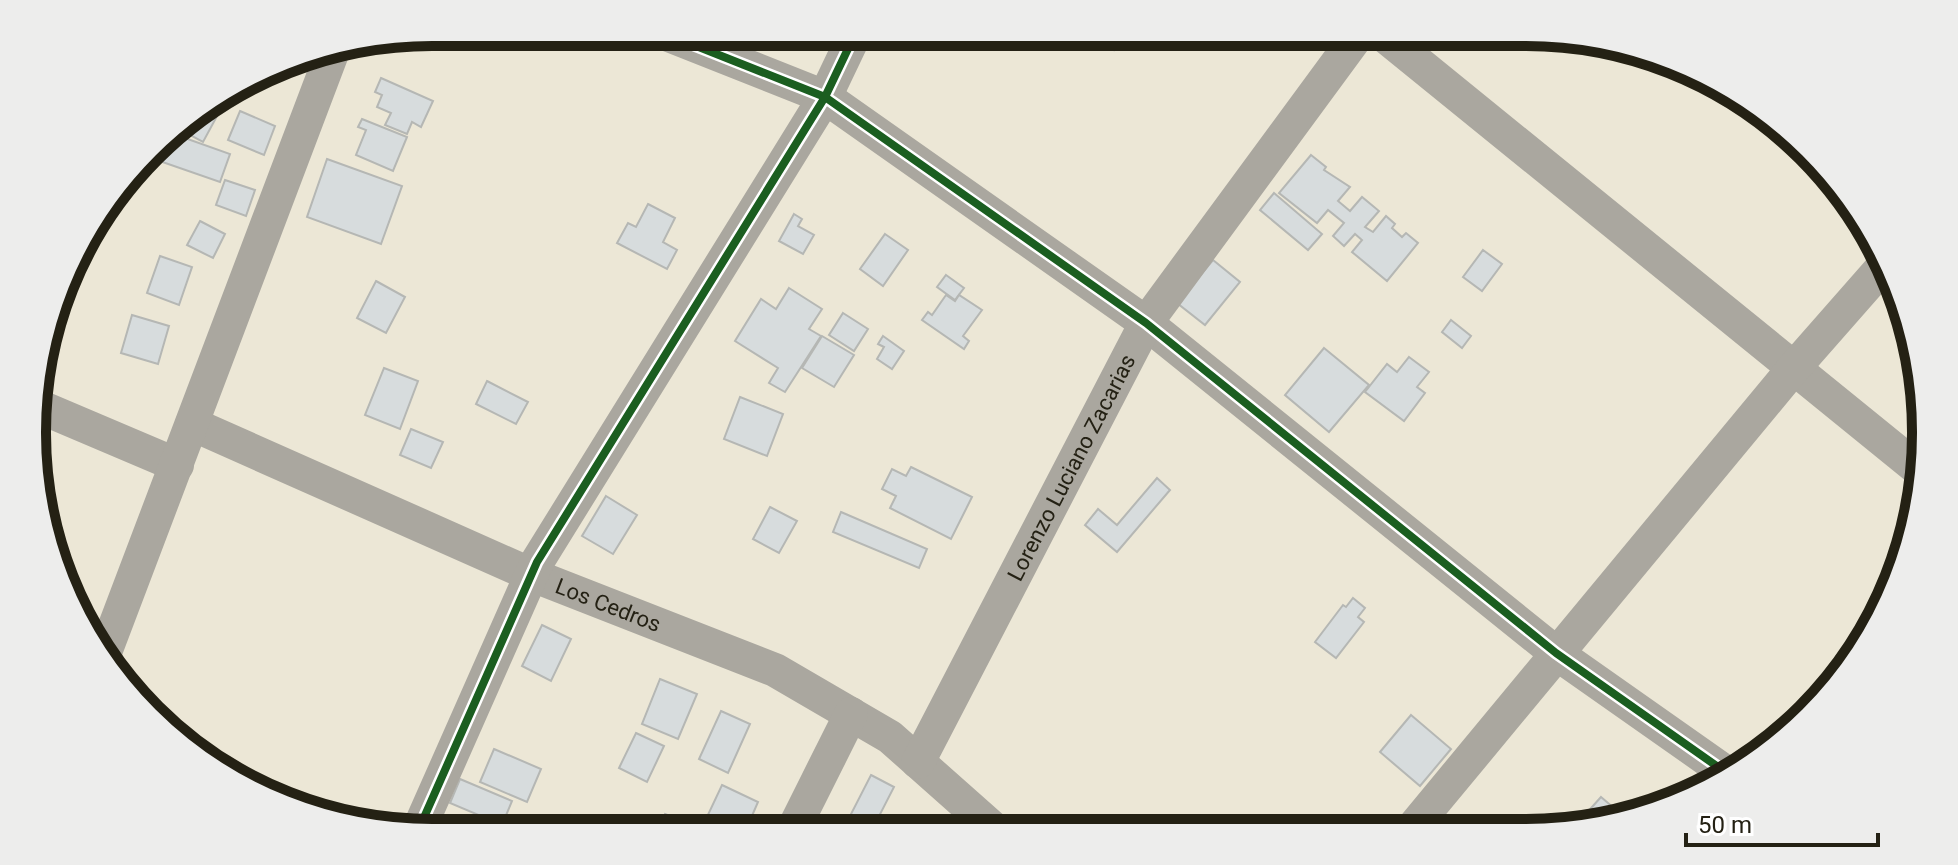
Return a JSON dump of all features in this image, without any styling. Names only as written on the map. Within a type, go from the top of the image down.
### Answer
[{"type":"street","points":[[696,46],[825,97],[1146,323],[1556,653],[1718,767]]},
{"type":"street","points":[[423,819],[532,575],[825,97],[849,46]]},
{"type":"street","name":"Lorenzo Luciano Zacarias","points":[[918,762],[1146,323],[1350,46]]},
{"type":"street","points":[[1397,46],[1911,463]]},
{"type":"street","points":[[109,643],[330,60]]},
{"type":"street","points":[[1420,819],[1793,369],[1877,273]]},
{"type":"street","points":[[47,410],[177,465]]},
{"type":"street","name":"Los Cedros","points":[[192,424],[532,575],[775,670],[890,737],[982,819]]},
{"type":"street","points":[[798,819],[851,714]]},
{"type":"building","points":[[381,78],[433,101],[421,127],[412,122],[407,134],[385,125],[391,113],[377,107],[382,95],[375,92]]},
{"type":"building","points":[[221,109],[203,142],[188,134]]},
{"type":"building","points":[[240,111],[275,126],[264,155],[228,140]]},
{"type":"building","points":[[362,119],[407,137],[393,171],[356,155],[366,130],[358,127]]},
{"type":"building","points":[[183,137],[230,154],[220,182],[158,160]]},
{"type":"building","points":[[1311,155],[1326,167],[1324,170],[1350,187],[1338,201],[1350,211],[1362,197],[1379,211],[1365,227],[1373,232],[1386,216],[1395,224],[1392,228],[1402,237],[1406,233],[1418,243],[1387,281],[1352,252],[1362,240],[1355,234],[1344,246],[1333,236],[1344,223],[1328,210],[1317,223],[1279,193]]},
{"type":"building","points":[[327,159],[402,186],[381,244],[307,217]]},
{"type":"building","points":[[225,180],[255,190],[246,216],[216,205]]},
{"type":"building","points":[[1274,193],[1322,234],[1308,250],[1260,210]]},
{"type":"building","points":[[648,204],[675,218],[663,242],[677,250],[667,269],[617,243],[628,223],[636,227]]},
{"type":"building","points":[[794,214],[802,219],[798,226],[814,235],[803,254],[779,241]]},
{"type":"building","points":[[200,221],[225,234],[213,258],[187,245]]},
{"type":"building","points":[[885,234],[908,250],[883,286],[860,269]]},
{"type":"building","points":[[1483,250],[1502,264],[1482,291],[1463,277]]},
{"type":"building","points":[[160,256],[192,267],[179,305],[147,293]]},
{"type":"building","points":[[1213,260],[1240,282],[1205,325],[1177,303]]},
{"type":"building","points":[[946,275],[964,288],[955,300],[937,287]]},
{"type":"building","points":[[376,281],[405,297],[386,333],[357,318]]},
{"type":"building","points":[[789,288],[822,309],[809,329],[821,336],[785,392],[769,383],[778,368],[735,341],[761,299],[776,309]]},
{"type":"building","points":[[946,295],[955,301],[959,295],[982,310],[963,336],[969,341],[964,349],[922,320],[928,312],[932,315]]},
{"type":"building","points":[[843,313],[868,329],[854,351],[829,335]]},
{"type":"building","points":[[132,315],[169,326],[158,364],[121,353]]},
{"type":"building","points":[[1451,320],[1471,336],[1462,348],[1442,332]]},
{"type":"building","points":[[822,336],[854,355],[834,387],[802,368]]},
{"type":"building","points":[[883,336],[904,351],[892,369],[877,359],[884,347],[878,344]]},
{"type":"building","points":[[1324,348],[1369,385],[1329,432],[1285,395]]},
{"type":"building","points":[[1409,357],[1429,372],[1417,387],[1425,393],[1404,421],[1365,392],[1387,364],[1397,372]]},
{"type":"building","points":[[384,368],[418,381],[400,429],[365,415]]},
{"type":"building","points":[[487,381],[528,402],[516,424],[476,404]]},
{"type":"building","points":[[740,397],[783,414],[767,456],[724,439]]},
{"type":"building","points":[[411,429],[443,442],[431,468],[400,455]]},
{"type":"building","points":[[911,467],[972,497],[951,539],[890,508],[896,496],[882,489],[892,469],[906,476]]},
{"type":"building","points":[[1157,478],[1170,490],[1117,552],[1085,525],[1098,509],[1117,525]]},
{"type":"building","points":[[606,496],[637,515],[613,554],[582,536]]},
{"type":"building","points":[[770,507],[797,521],[779,553],[753,539]]},
{"type":"building","points":[[841,512],[927,549],[919,568],[833,532]]},
{"type":"building","points":[[1353,598],[1365,608],[1358,617],[1364,622],[1336,658],[1315,642],[1343,605],[1346,607]]},
{"type":"building","points":[[542,625],[571,639],[551,681],[522,666]]},
{"type":"building","points":[[660,679],[697,694],[678,739],[642,724]]},
{"type":"building","points":[[721,711],[750,724],[728,773],[699,759]]},
{"type":"building","points":[[1411,715],[1451,749],[1420,786],[1380,752]]},
{"type":"building","points":[[636,733],[664,746],[647,782],[619,768]]},
{"type":"building","points":[[494,749],[541,769],[527,802],[480,782]]},
{"type":"building","points":[[871,775],[894,787],[878,819],[850,816]]},
{"type":"building","points":[[460,779],[512,801],[504,819],[488,819],[450,803]]},
{"type":"building","points":[[722,785],[758,802],[751,819],[706,819]]},
{"type":"building","points":[[1601,797],[1615,809],[1601,812],[1585,815]]},
{"type":"cycle path","points":[[696,46],[825,97],[1146,323],[1556,653],[1718,767]]},
{"type":"cycle path","points":[[423,819],[537,562],[825,97],[849,46]]}]
